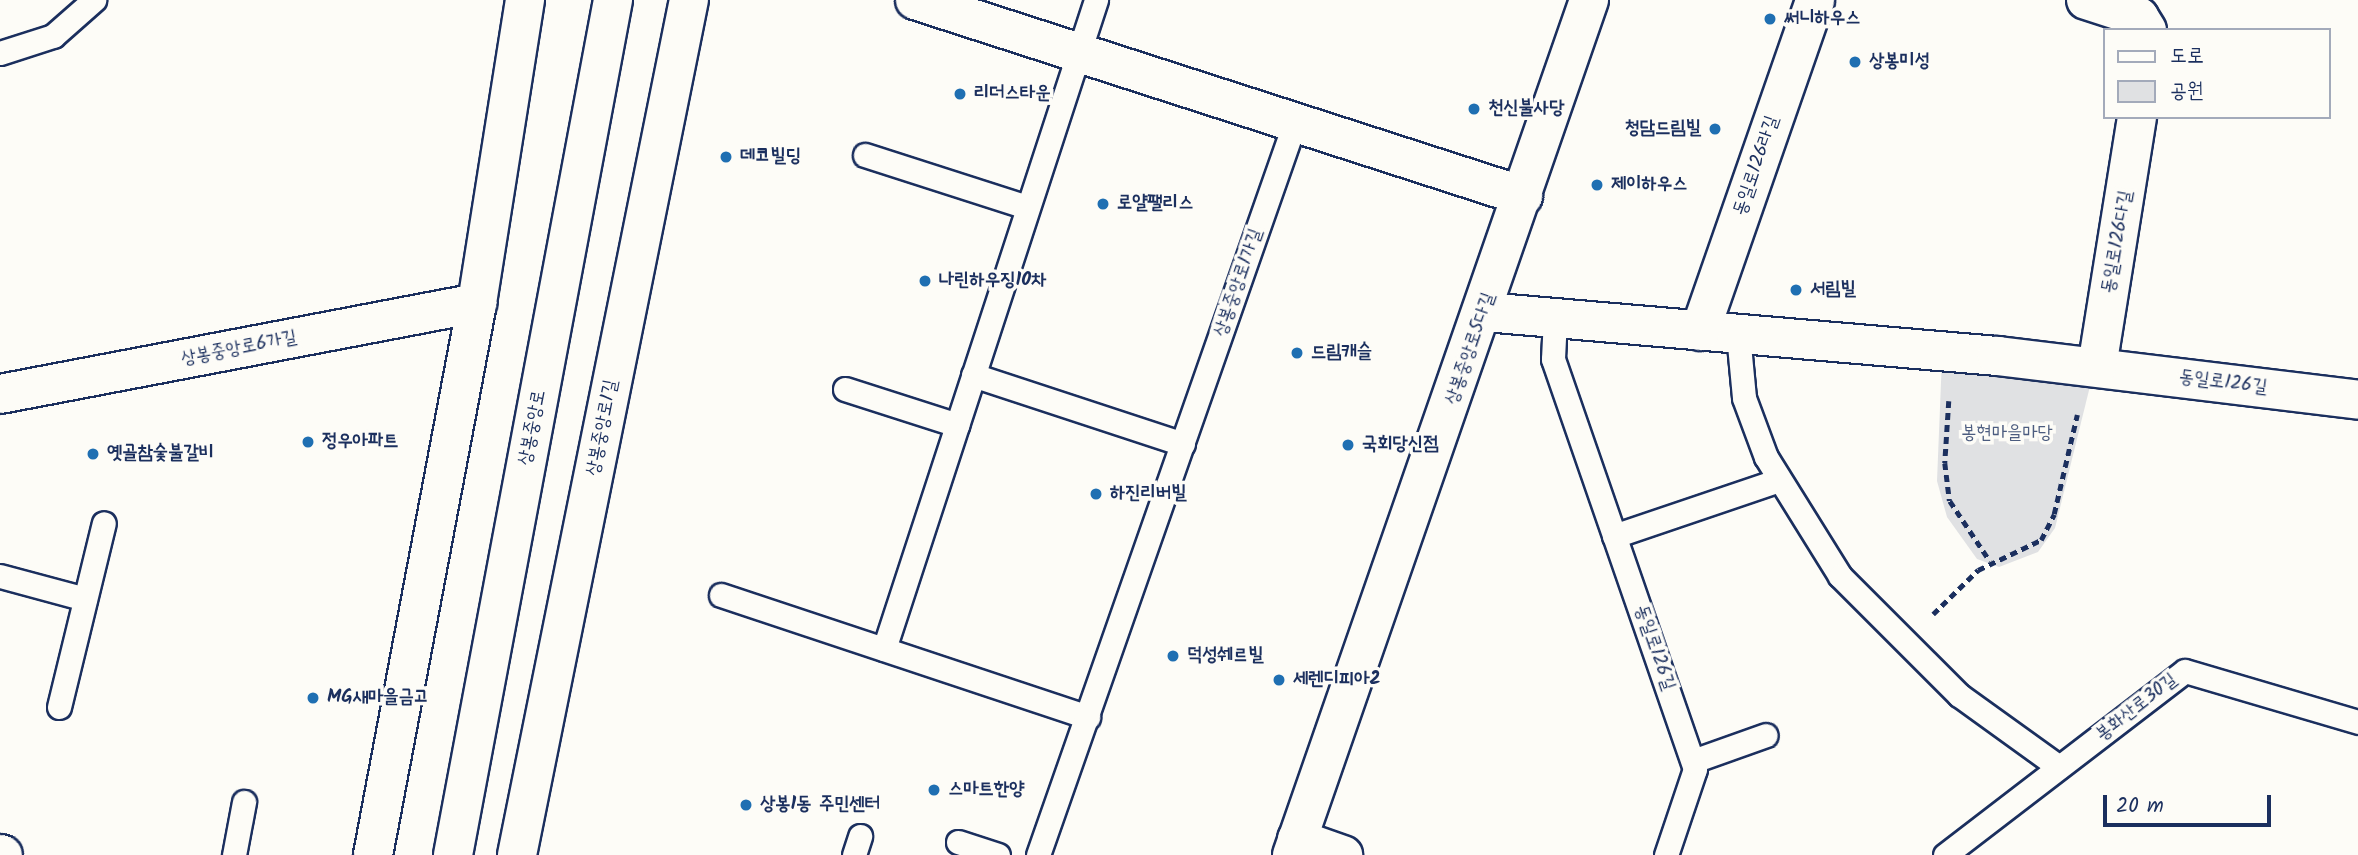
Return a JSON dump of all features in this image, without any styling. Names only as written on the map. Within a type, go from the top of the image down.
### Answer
[{"type":"street","points":[[373,855],[477,303],[526,0]]},
{"type":"street","name":"상봉중앙로","points":[[453,855],[613,0]]},
{"type":"street","name":"상봉중앙로1길","points":[[517,855],[689,0]]},
{"type":"street","points":[[915,0],[1523,196]]},
{"type":"street","name":"상봉중앙로5다길","points":[[1294,847],[1485,312],[1589,0]]},
{"type":"street","name":"동일로126라길","points":[[1700,331],[1815,0]]},
{"type":"street","points":[[2086,0],[2139,17],[2146,28]]},
{"type":"street","name":"동일로126다길","points":[[2092,367],[2137,119]]},
{"type":"street","name":"상봉중앙로6가길","points":[[0,394],[477,303]]},
{"type":"street","name":"동일로126길","points":[[1485,312],[2092,367],[2358,400]]},
{"type":"street","points":[[1294,847],[1343,855]]},
{"type":"lane","points":[[0,53],[53,36],[94,0]]},
{"type":"lane","points":[[884,649],[1096,0]]},
{"type":"lane","name":"상봉중앙로1가길","points":[[1038,855],[1295,122]]},
{"type":"lane","points":[[865,155],[1027,207]]},
{"type":"lane","name":"동일로126길","points":[[1555,318],[1553,359],[1693,761],[1694,778],[1667,855]]},
{"type":"lane","points":[[1738,334],[1744,398],[1779,480],[1840,576],[1903,642],[1959,695],[2059,767]]},
{"type":"lane","points":[[973,375],[1183,444]]},
{"type":"lane","points":[[845,389],[957,425]]},
{"type":"lane","points":[[1614,536],[1779,480]]},
{"type":"lane","points":[[59,707],[104,523]]},
{"type":"lane","points":[[0,576],[85,599]]},
{"type":"lane","points":[[721,595],[1088,717]]},
{"type":"lane","name":"봉화산로30길","points":[[1945,855],[2185,671],[2358,722]]},
{"type":"lane","points":[[1693,761],[1766,736]]},
{"type":"lane","points":[[234,855],[244,802]]},
{"type":"lane","points":[[958,842],[998,855]]},
{"type":"path","points":[[1952,353],[1946,482],[1956,517],[1990,561]]},
{"type":"path","points":[[1903,642],[1990,561],[2034,545],[2049,528],[2092,367]]},
{"type":"green space","name":"봉현마을마당","points":[[1942,358],[2093,374],[2055,528],[2038,552],[1999,567],[1977,559],[1947,517],[1937,481]]},
{"type":"place","name":"써니하우스","points":[[1770,19]]},
{"type":"place","name":"상봉미성","points":[[1855,62]]},
{"type":"place","name":"리더스타운","points":[[960,94]]},
{"type":"place","name":"천신불사당","points":[[1474,109]]},
{"type":"place","name":"청담드림빌","points":[[1715,129]]},
{"type":"place","name":"데코빌딩","points":[[726,157]]},
{"type":"place","name":"제이하우스","points":[[1597,185]]},
{"type":"place","name":"로얄팰리스","points":[[1103,204]]},
{"type":"place","name":"나린하우징10차","points":[[925,281]]},
{"type":"place","name":"서림빌","points":[[1796,290]]},
{"type":"place","name":"드림캐슬","points":[[1297,353]]},
{"type":"place","name":"정우아파트","points":[[308,442]]},
{"type":"place","name":"국회당신점","points":[[1348,445]]},
{"type":"place","name":"옛골참숯불갈비","points":[[93,454]]},
{"type":"place","name":"하진리버빌","points":[[1096,494]]},
{"type":"place","name":"덕성쉐르빌","points":[[1173,656]]},
{"type":"place","name":"세렌디피아2","points":[[1279,680]]},
{"type":"place","name":"MG새마을금고","points":[[313,698]]},
{"type":"place","name":"스마트한양","points":[[934,790]]},
{"type":"place","name":"상봉1동 주민센터","points":[[746,805]]}]
